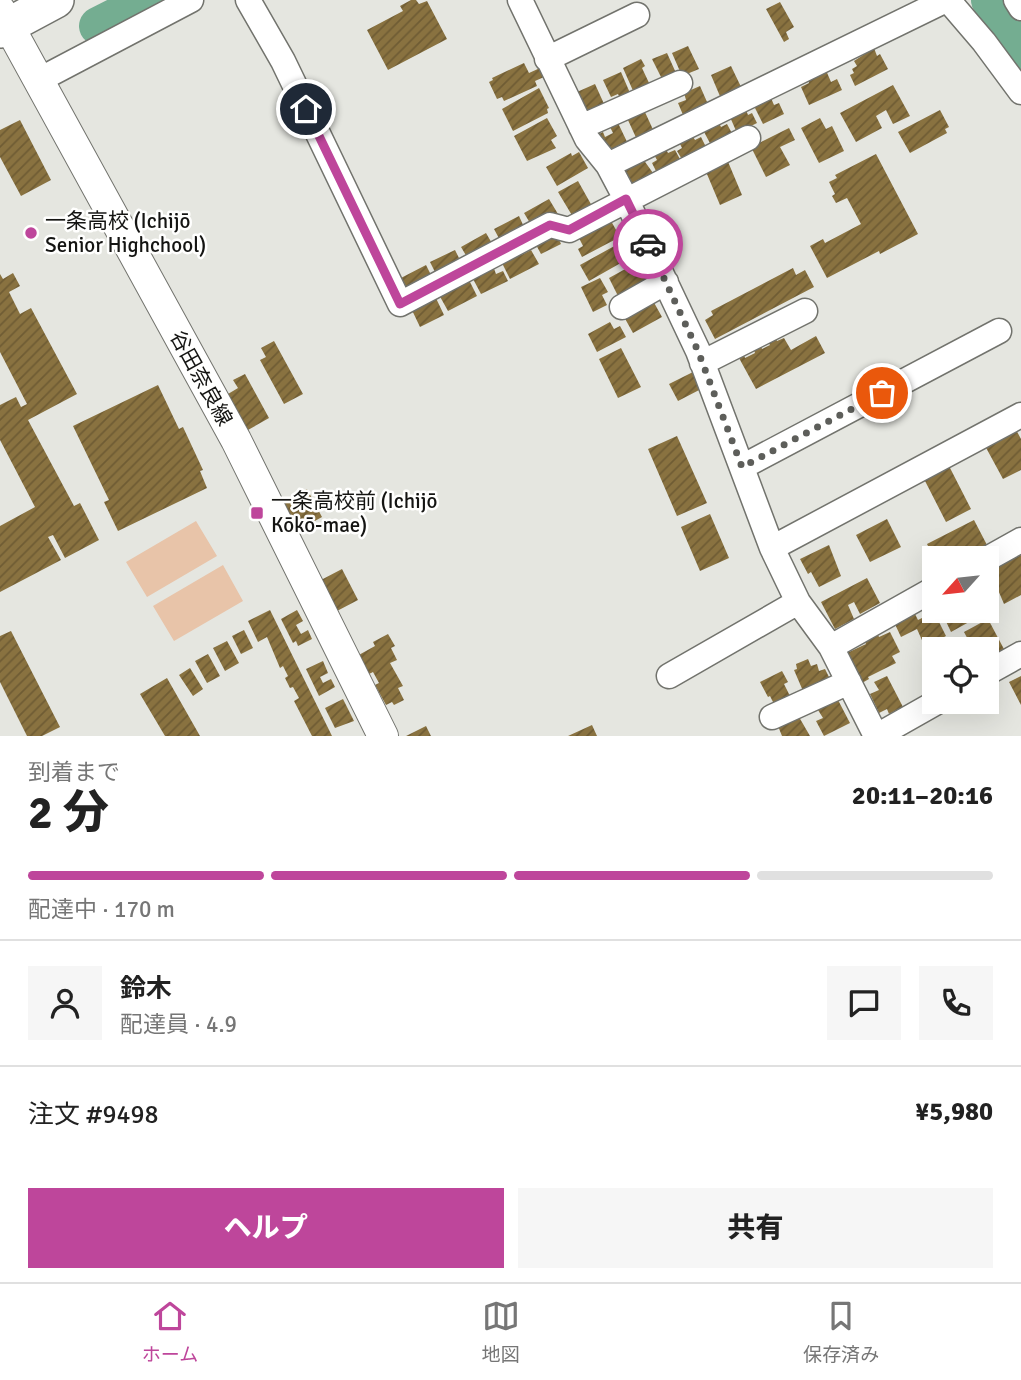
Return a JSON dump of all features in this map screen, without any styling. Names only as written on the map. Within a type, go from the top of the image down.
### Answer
[{"type":"highway","points":[[3,22],[56,0]]},
{"type":"main road","name":"谷田奈良線","points":[[3,22],[39,80],[236,440],[383,736]]},
{"type":"street","points":[[39,80],[191,0]]},
{"type":"street","points":[[248,0],[283,61],[400,304],[550,225],[569,230],[748,138]]},
{"type":"street","points":[[520,0],[587,139],[608,165],[666,282],[702,363],[772,548],[798,602],[831,647],[876,736],[922,710]]},
{"type":"street","points":[[608,165],[947,0],[984,41],[1021,92]]},
{"type":"street","points":[[1016,0],[1021,8]]},
{"type":"street","points":[[547,59],[637,15]]},
{"type":"street","points":[[581,127],[680,83]]},
{"type":"street","points":[[622,307],[666,282]]},
{"type":"street","points":[[702,363],[805,311]]},
{"type":"street","points":[[742,467],[999,331]]},
{"type":"street","points":[[772,548],[1021,415]]},
{"type":"street","points":[[999,552],[1021,540]]},
{"type":"street","points":[[831,647],[922,596]]},
{"type":"street","points":[[669,676],[798,602]]},
{"type":"street","points":[[999,666],[1021,654]]},
{"type":"street","points":[[772,717],[849,682]]},
{"type":"shaded area","points":[[196,521],[217,556],[147,597],[126,562]]},
{"type":"shaded area","points":[[223,565],[243,601],[174,641],[153,606]]},
{"type":"building","points":[[416,0],[419,4],[427,1],[447,39],[388,70],[367,30],[403,11],[400,6]]},
{"type":"building","points":[[780,2],[794,27],[786,32],[789,39],[784,42],[766,9]]},
{"type":"building","points":[[688,46],[699,69],[682,76],[672,53]]},
{"type":"building","points":[[874,48],[888,69],[855,86],[850,75],[854,73],[852,69],[857,66],[854,61]]},
{"type":"building","points":[[667,53],[676,73],[662,79],[652,59]]},
{"type":"building","points":[[641,59],[650,85],[634,93],[623,68]]},
{"type":"building","points":[[524,63],[529,73],[540,68],[544,77],[535,81],[537,86],[504,101],[502,97],[497,99],[489,82],[492,78]]},
{"type":"building","points":[[731,66],[743,91],[722,101],[711,75]]},
{"type":"building","points":[[825,68],[831,82],[837,79],[842,90],[809,105],[801,87],[809,83],[807,77]]},
{"type":"building","points":[[621,72],[630,93],[620,98],[618,94],[611,97],[603,80]]},
{"type":"building","points":[[595,84],[605,106],[587,114],[577,92]]},
{"type":"building","points":[[893,85],[910,116],[893,124],[886,110],[876,116],[882,128],[856,142],[840,113]]},
{"type":"building","points":[[700,86],[711,111],[686,122],[678,103],[686,100],[684,93]]},
{"type":"building","points":[[539,88],[549,108],[548,113],[513,131],[502,109]]},
{"type":"building","points":[[771,98],[774,105],[779,103],[784,114],[763,124],[754,106]]},
{"type":"building","points":[[644,110],[656,136],[639,144],[627,118]]},
{"type":"building","points":[[746,110],[748,115],[752,113],[757,123],[737,133],[730,117]]},
{"type":"building","points":[[940,110],[949,127],[945,129],[947,133],[910,153],[898,132]]},
{"type":"building","points":[[547,118],[557,136],[551,140],[556,148],[527,161],[514,136]]},
{"type":"building","points":[[820,118],[826,129],[832,126],[844,151],[819,163],[801,128]]},
{"type":"building","points":[[20,120],[51,180],[21,196],[0,157],[0,130]]},
{"type":"building","points":[[618,123],[629,146],[608,155],[599,134],[603,132],[605,137],[613,133],[610,127]]},
{"type":"building","points":[[719,123],[721,127],[727,124],[734,137],[712,147],[703,130]]},
{"type":"building","points":[[789,128],[795,140],[780,147],[790,165],[766,177],[751,147]]},
{"type":"building","points":[[692,135],[695,140],[701,137],[707,149],[683,161],[677,151],[682,148],[679,142]]},
{"type":"building","points":[[665,147],[668,153],[675,150],[681,161],[657,173],[652,163],[657,160],[653,153]]},
{"type":"building","points":[[579,152],[588,168],[557,186],[546,167],[571,153],[572,156]]},
{"type":"building","points":[[876,154],[918,234],[827,278],[810,246],[823,239],[825,243],[861,224],[847,198],[836,203],[829,182],[837,178],[835,175]]},
{"type":"building","points":[[726,157],[742,195],[720,205],[704,167]]},
{"type":"building","points":[[643,159],[653,173],[632,183],[624,168]]},
{"type":"building","points":[[578,181],[592,206],[573,217],[558,192]]},
{"type":"building","points":[[549,199],[558,214],[533,228],[524,213]]},
{"type":"building","points":[[519,216],[524,227],[502,244],[494,229]]},
{"type":"building","points":[[611,221],[620,237],[582,257],[578,249],[583,246],[579,238]]},
{"type":"building","points":[[486,233],[493,245],[470,262],[461,247]]},
{"type":"building","points":[[556,233],[561,244],[541,254],[535,243]]},
{"type":"building","points":[[618,244],[626,260],[589,281],[580,265]]},
{"type":"building","points":[[455,250],[462,264],[440,282],[430,262]]},
{"type":"building","points":[[531,250],[539,264],[510,279],[501,261],[519,252],[521,255]]},
{"type":"building","points":[[638,262],[647,280],[618,296],[609,278]]},
{"type":"building","points":[[426,265],[435,283],[408,296],[399,279]]},
{"type":"building","points":[[493,266],[496,274],[503,271],[508,281],[481,294],[472,277]]},
{"type":"building","points":[[793,268],[796,275],[805,270],[814,287],[715,339],[705,320],[713,315],[711,311]]},
{"type":"building","points":[[13,273],[20,286],[9,292],[20,314],[31,308],[77,394],[28,420],[74,506],[80,503],[99,540],[65,558],[53,535],[48,537],[61,560],[0,592],[0,526],[35,507],[0,440],[0,405],[16,397],[21,407],[27,404],[0,352],[0,274],[3,279]]},
{"type":"building","points":[[468,278],[477,296],[448,311],[438,293]]},
{"type":"building","points":[[600,278],[608,292],[602,295],[607,305],[593,312],[581,287]]},
{"type":"building","points":[[434,294],[444,315],[420,327],[410,306]]},
{"type":"building","points":[[652,299],[662,317],[633,333],[623,315]]},
{"type":"building","points":[[610,322],[614,329],[620,326],[626,337],[597,352],[588,334]]},
{"type":"building","points":[[816,336],[825,353],[756,389],[739,358],[755,353],[754,350],[770,345],[768,342],[776,339],[777,341],[784,338],[791,350]]},
{"type":"building","points":[[274,341],[303,394],[284,404],[260,360],[266,357],[261,348]]},
{"type":"building","points":[[621,348],[641,387],[618,398],[599,359]]},
{"type":"building","points":[[695,371],[703,388],[678,401],[669,384]]},
{"type":"building","points":[[245,374],[269,418],[248,430],[228,394],[238,388],[233,380]]},
{"type":"building","points":[[158,385],[179,429],[183,427],[203,470],[200,471],[207,488],[118,531],[104,502],[109,500],[73,426]]},
{"type":"building","points":[[1015,428],[1021,439],[1021,470],[1003,479],[984,444]]},
{"type":"building","points":[[677,436],[707,503],[677,516],[648,449]]},
{"type":"building","points":[[949,466],[971,509],[946,522],[924,479]]},
{"type":"building","points":[[307,489],[322,517],[295,532],[280,503]]},
{"type":"building","points":[[710,514],[729,558],[700,571],[681,527]]},
{"type":"building","points":[[887,519],[901,547],[870,562],[856,535]]},
{"type":"building","points":[[974,520],[987,545],[928,546],[927,544]]},
{"type":"building","points":[[829,545],[841,576],[819,587],[800,559]]},
{"type":"building","points":[[1021,555],[1021,595],[1004,604],[999,592],[999,566]]},
{"type":"building","points":[[342,569],[358,600],[337,611],[321,580]]},
{"type":"building","points":[[867,578],[880,603],[860,614],[854,602],[848,605],[854,619],[835,629],[821,602]]},
{"type":"building","points":[[270,610],[332,736],[312,736],[294,701],[299,698],[293,687],[290,688],[285,678],[288,676],[283,666],[280,668],[267,637],[258,642],[248,621]]},
{"type":"building","points":[[297,610],[303,621],[296,625],[301,634],[308,630],[312,639],[298,646],[296,641],[293,643],[281,619]]},
{"type":"building","points":[[913,610],[918,620],[922,618],[922,623],[940,623],[946,636],[922,637],[922,640],[917,629],[901,637],[893,620]]},
{"type":"building","points":[[947,623],[967,623],[951,632]]},
{"type":"building","points":[[981,623],[990,623],[998,637],[967,637],[964,632]]},
{"type":"building","points":[[244,630],[253,648],[241,654],[232,636]]},
{"type":"building","points":[[11,631],[60,727],[42,736],[27,736],[0,682],[0,636]]},
{"type":"building","points":[[877,632],[879,637],[890,632],[900,652],[892,656],[896,663],[868,677],[869,679],[862,683],[847,653],[866,644],[863,639]]},
{"type":"building","points":[[388,634],[395,646],[391,648],[397,660],[390,663],[403,686],[398,688],[404,700],[394,705],[392,702],[386,705],[375,685],[379,683],[373,672],[367,675],[357,656],[375,646],[373,642]]},
{"type":"building","points":[[999,640],[1005,651],[999,654]]},
{"type":"building","points":[[227,641],[239,663],[225,671],[213,648]]},
{"type":"building","points":[[208,654],[220,676],[207,683],[195,661]]},
{"type":"building","points":[[808,659],[811,666],[817,664],[819,671],[825,669],[830,679],[803,691],[794,670],[797,669],[796,664]]},
{"type":"building","points":[[323,661],[328,673],[320,677],[323,683],[331,679],[335,687],[319,696],[306,669]]},
{"type":"building","points":[[190,668],[203,689],[193,696],[179,675]]},
{"type":"building","points":[[782,671],[788,682],[784,684],[790,696],[774,704],[760,682]]},
{"type":"building","points":[[887,676],[903,707],[889,714],[887,709],[879,713],[870,694],[879,690],[874,682]]},
{"type":"building","points":[[1021,676],[1021,705],[1009,682]]},
{"type":"building","points":[[167,678],[200,736],[165,736],[140,694]]},
{"type":"building","points":[[343,699],[354,721],[335,728],[325,708]]},
{"type":"building","points":[[838,700],[850,723],[824,736],[816,721],[823,718],[818,710]]},
{"type":"building","points":[[799,717],[810,736],[782,736],[778,726]]},
{"type":"building","points":[[592,725],[597,736],[568,736]]},
{"type":"building","points":[[426,726],[431,736],[406,736]]},
{"type":"waterway","points":[[98,26],[149,0]]},
{"type":"waterway","points":[[990,0],[1021,51]]},
{"type":"way so far","points":[[648,244],[698,351],[742,467],[882,393]]},
{"type":"place","name":"一条高校 (Ichijō Senior Highchool)","points":[[31,233]]},
{"type":"place","name":"一条高校前 (Ichijō Kōkō-mae)","points":[[257,513]]},
{"type":"route","points":[[306,109],[400,304],[550,225],[569,230],[626,199],[648,244]]}]
